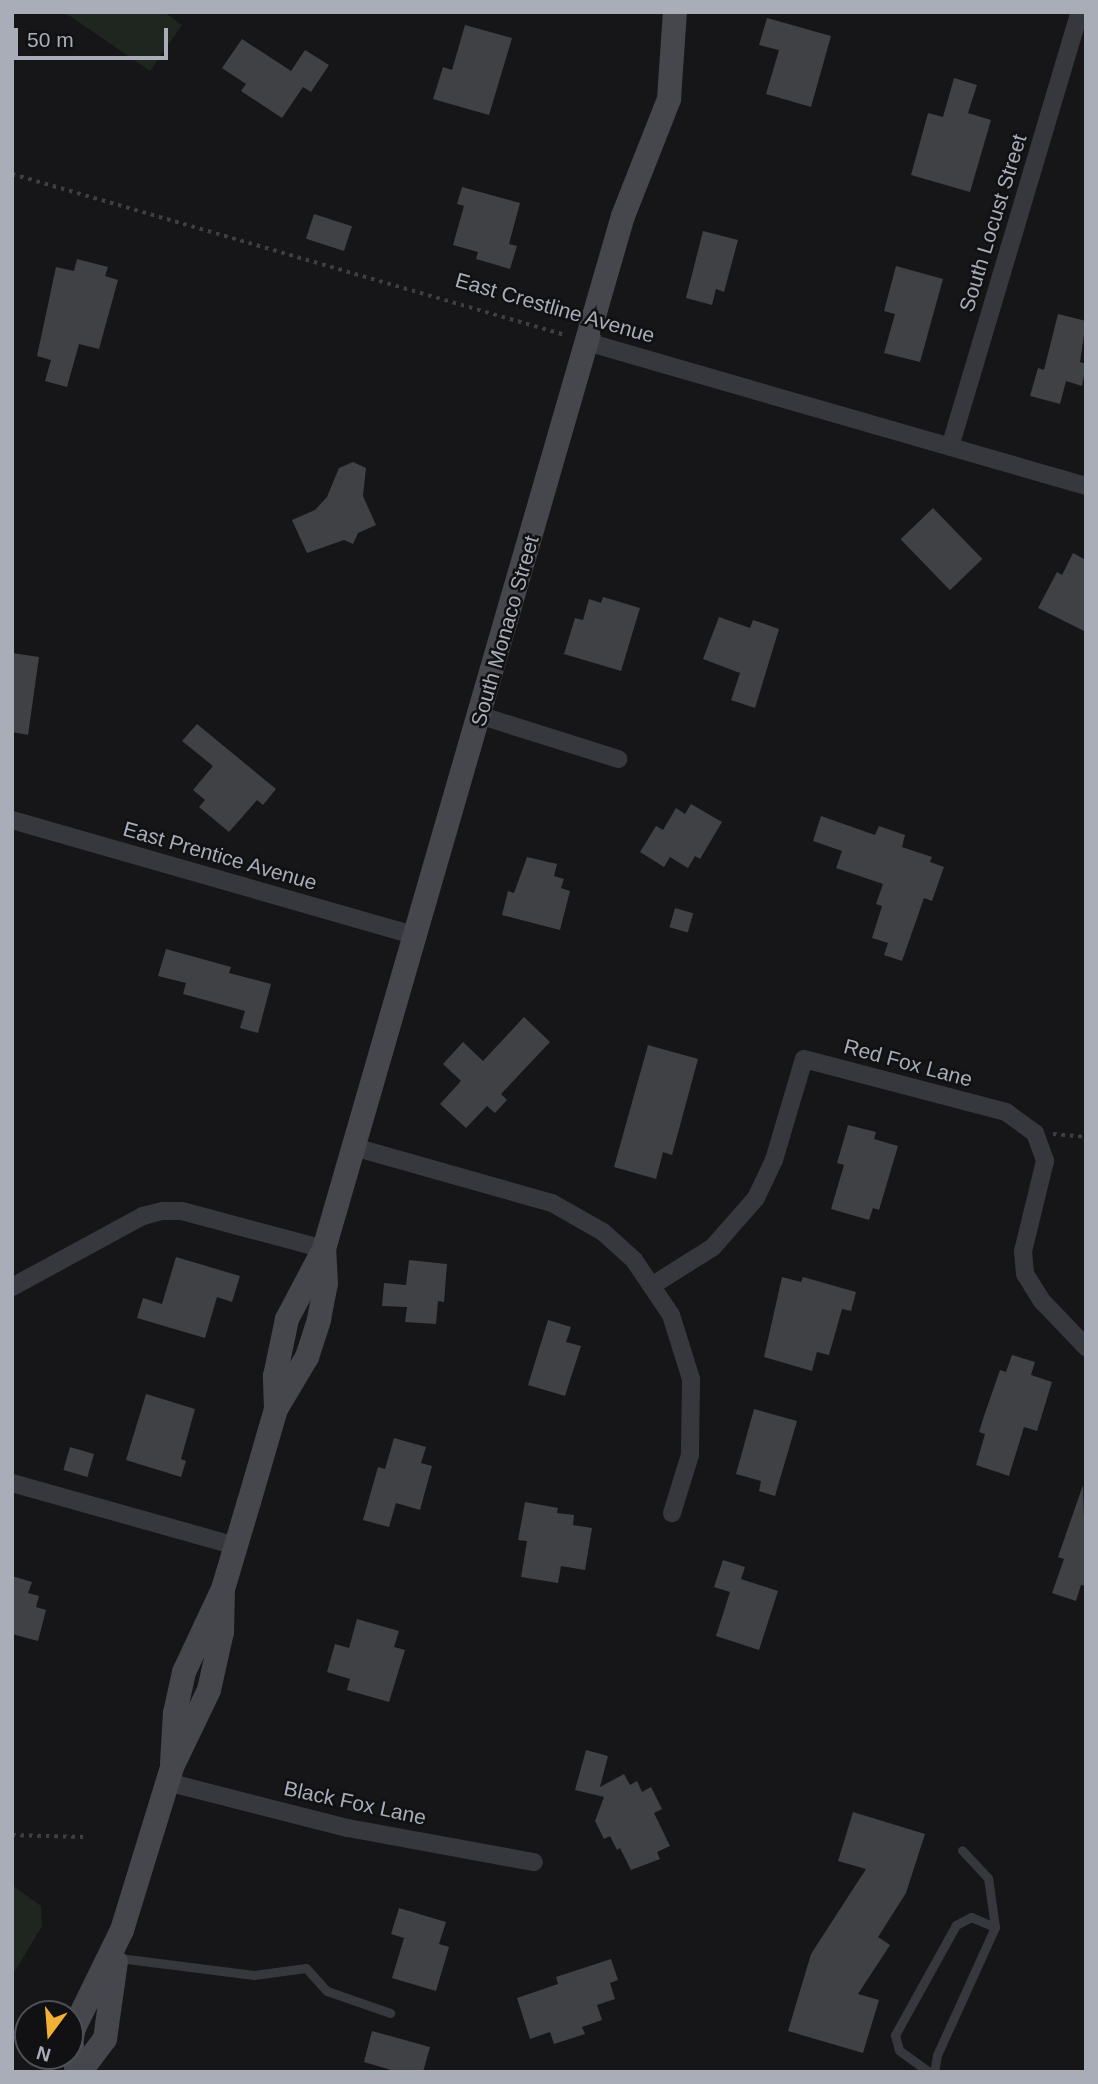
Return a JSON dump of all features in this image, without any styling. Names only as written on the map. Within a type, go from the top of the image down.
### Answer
[{"type":"street","name":"South Monaco Street","points":[[79,2072],[105,2039],[122,1930],[169,1775],[172,1730],[184,1672],[223,1589],[276,1409],[275,1376],[287,1319],[324,1249],[482,716],[629,199],[669,99],[675,12]]},
{"type":"street","name":"South Locust Street","points":[[950,447],[1080,12]]},
{"type":"street","name":"East Crestline Avenue","points":[[587,342],[1086,486]]},
{"type":"street","points":[[482,716],[618,759]]},
{"type":"street","name":"East Prentice Avenue","points":[[12,820],[415,936]]},
{"type":"street","name":"Red Fox Lane","points":[[653,1285],[713,1247],[756,1198],[774,1160],[804,1059],[1006,1112],[1035,1133]]},
{"type":"street","points":[[1035,1133],[1045,1161],[1023,1251],[1025,1274],[1042,1301],[1086,1347]]},
{"type":"street","points":[[354,1147],[552,1203],[603,1232],[653,1285],[686,1357],[693,1401],[690,1455],[672,1513]]},
{"type":"street","points":[[12,1287],[143,1216],[162,1211],[182,1211],[324,1249]]},
{"type":"street","points":[[12,1483],[236,1546]]},
{"type":"street","name":"Black Fox Lane","points":[[169,1775],[348,1828],[534,1862]]},
{"type":"street","name":"South Monaco Street","points":[[79,2072],[71,2042],[74,2028],[122,1930]]},
{"type":"lane","points":[[934,2072],[937,2055],[995,1927],[988,1878],[962,1850]]},
{"type":"lane","points":[[929,2072],[899,2050],[895,2035],[956,1925],[971,1917],[995,1927]]},
{"type":"lane","points":[[117,1958],[254,1975],[306,1968],[327,1991],[390,2013]]},
{"type":"path","name":"East Crestline Avenue","points":[[12,174],[587,342]]},
{"type":"path","points":[[1035,1133],[1086,1137]]},
{"type":"path","points":[[12,1835],[83,1837]]},
{"type":"shaded area","points":[[64,12],[164,12],[182,25],[150,71]]},
{"type":"shaded area","points":[[12,1885],[41,1906],[42,1926],[12,1976]]},
{"type":"building","points":[[767,18],[831,36],[811,107],[766,94],[779,50],[759,45]]},
{"type":"building","points":[[465,25],[512,38],[489,115],[433,99],[443,67],[452,70]]},
{"type":"building","points":[[242,39],[291,71],[305,50],[329,65],[311,92],[303,87],[282,118],[241,91],[246,84],[222,68]]},
{"type":"building","points":[[954,78],[977,85],[968,113],[991,120],[970,192],[911,175],[928,113],[943,117]]},
{"type":"building","points":[[462,187],[520,203],[509,244],[517,246],[510,269],[476,259],[478,252],[453,245],[464,206],[457,204]]},
{"type":"building","points":[[314,214],[352,226],[344,251],[306,239]]},
{"type":"building","points":[[703,231],[738,240],[724,292],[716,289],[712,305],[686,298]]},
{"type":"building","points":[[77,259],[108,267],[105,276],[118,280],[99,349],[79,344],[67,387],[45,381],[51,360],[37,356],[56,267],[74,271]]},
{"type":"building","points":[[896,266],[943,279],[920,362],[884,353],[895,314],[884,311]]},
{"type":"building","points":[[1058,314],[1086,321],[1080,362],[1086,364],[1082,386],[1066,381],[1060,404],[1030,396],[1038,368],[1044,370]]},
{"type":"building","points":[[353,462],[366,468],[363,496],[376,525],[358,533],[353,544],[344,540],[307,553],[292,520],[315,510],[327,497],[339,468]]},
{"type":"building","points":[[933,508],[982,559],[950,590],[901,539]]},
{"type":"building","points":[[1073,553],[1086,560],[1086,632],[1038,608],[1057,572],[1062,575]]},
{"type":"building","points":[[603,597],[640,608],[621,671],[564,654],[575,618],[583,620],[589,599],[601,603]]},
{"type":"building","points":[[719,617],[750,628],[753,620],[779,629],[755,708],[731,700],[740,673],[703,659]]},
{"type":"building","points":[[12,653],[39,657],[28,735],[12,732]]},
{"type":"building","points":[[197,724],[276,789],[263,805],[257,800],[229,832],[199,807],[205,800],[193,790],[213,766],[182,741]]},
{"type":"building","points":[[691,804],[722,822],[700,859],[695,856],[688,868],[670,857],[664,867],[640,852],[656,826],[663,830],[676,808],[685,814]]},
{"type":"building","points":[[821,816],[875,835],[879,826],[905,835],[902,847],[932,857],[930,862],[944,867],[932,901],[924,898],[902,961],[884,955],[888,943],[872,938],[882,906],[876,904],[883,884],[836,868],[842,851],[813,841]]},
{"type":"building","points":[[527,857],[557,864],[554,876],[564,879],[561,888],[570,891],[560,930],[502,915],[508,891],[514,893]]},
{"type":"building","points":[[675,908],[693,913],[688,932],[669,927]]},
{"type":"building","points":[[166,949],[231,967],[229,973],[271,984],[258,1033],[240,1028],[245,1011],[183,994],[186,983],[158,976]]},
{"type":"building","points":[[524,1017],[550,1042],[501,1094],[507,1100],[495,1113],[487,1106],[466,1128],[440,1104],[461,1081],[443,1064],[463,1042],[483,1061]]},
{"type":"building","points":[[648,1045],[698,1059],[672,1155],[663,1152],[656,1179],[614,1167]]},
{"type":"building","points":[[848,1125],[876,1132],[874,1139],[898,1146],[879,1210],[873,1208],[869,1220],[831,1209],[844,1165],[837,1163]]},
{"type":"building","points":[[176,1257],[240,1276],[232,1302],[217,1297],[205,1338],[137,1318],[143,1298],[162,1304]]},
{"type":"building","points":[[409,1260],[447,1264],[444,1302],[438,1301],[436,1324],[405,1322],[407,1307],[382,1306],[384,1283],[406,1285]]},
{"type":"building","points":[[782,1277],[801,1282],[803,1277],[856,1292],[851,1311],[842,1309],[829,1355],[817,1352],[812,1371],[764,1357]]},
{"type":"building","points":[[548,1320],[571,1327],[566,1342],[581,1346],[565,1396],[528,1385]]},
{"type":"building","points":[[1012,1355],[1035,1362],[1031,1375],[1052,1382],[1037,1431],[1024,1427],[1009,1476],[976,1465],[985,1434],[979,1432],[984,1416],[1000,1370],[1006,1372]]},
{"type":"building","points":[[146,1394],[195,1409],[181,1459],[186,1461],[181,1477],[126,1460]]},
{"type":"building","points":[[754,1409],[797,1421],[775,1496],[759,1491],[761,1481],[736,1474]]},
{"type":"building","points":[[394,1438],[426,1447],[421,1463],[432,1466],[420,1510],[396,1503],[389,1527],[363,1520],[378,1467],[385,1469]]},
{"type":"building","points":[[70,1447],[94,1454],[87,1477],[63,1470]]},
{"type":"building","points":[[1083,1485],[1086,1586],[1081,1585],[1076,1601],[1052,1593],[1064,1559],[1058,1557]]},
{"type":"building","points":[[525,1502],[558,1508],[557,1513],[574,1515],[573,1525],[592,1528],[585,1570],[561,1566],[558,1583],[521,1577],[527,1541],[518,1540]]},
{"type":"building","points":[[723,1560],[745,1567],[741,1579],[778,1591],[759,1650],[716,1636],[730,1592],[714,1587]]},
{"type":"building","points":[[12,1576],[32,1582],[28,1593],[39,1596],[36,1607],[46,1610],[38,1641],[12,1634]]},
{"type":"building","points":[[357,1619],[399,1631],[394,1647],[405,1650],[389,1702],[347,1690],[350,1679],[327,1672],[335,1644],[349,1648]]},
{"type":"building","points":[[586,1750],[608,1756],[600,1787],[624,1774],[630,1785],[637,1781],[642,1792],[651,1787],[662,1809],[654,1813],[670,1846],[657,1852],[660,1859],[631,1870],[620,1848],[617,1850],[610,1836],[604,1839],[595,1821],[604,1797],[575,1790]]},
{"type":"building","points":[[853,1812],[925,1834],[906,1893],[878,1937],[890,1945],[858,1994],[879,2000],[863,2053],[788,2031],[811,1954],[866,1869],[838,1861]]},
{"type":"building","points":[[399,1908],[446,1922],[439,1944],[449,1947],[436,1991],[392,1978],[404,1938],[391,1934]]},
{"type":"building","points":[[611,1959],[618,1980],[610,1983],[615,1999],[597,2005],[602,2020],[582,2027],[585,2034],[554,2044],[550,2032],[530,2039],[517,1998],[558,1984],[556,1977]]},
{"type":"building","points":[[372,2031],[430,2047],[423,2072],[398,2072],[364,2062]]}]
